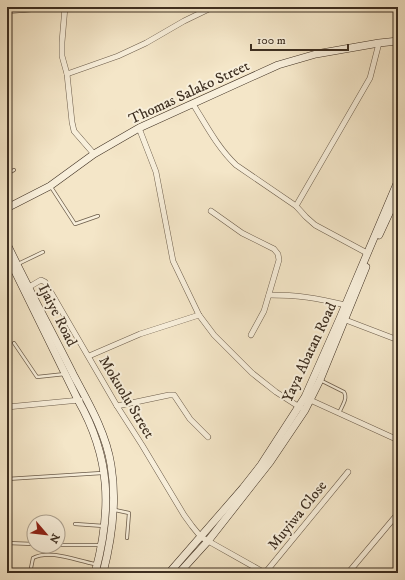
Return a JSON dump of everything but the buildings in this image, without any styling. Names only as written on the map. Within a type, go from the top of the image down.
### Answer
[{"type":"main road","name":"Thomas Salako Street","points":[[7,208],[50,186],[94,154],[139,128],[278,65],[316,54],[398,41]]},
{"type":"main road","name":"Yaya Abatan Road","points":[[169,573],[252,477],[302,408],[320,380],[343,319],[345,306],[398,181]]},
{"type":"main road","name":"Yaya Abatan Road","points":[[308,399],[398,194]]},
{"type":"main road","name":"Ijaiye Road","points":[[7,244],[11,259],[65,374],[92,427],[99,446],[105,473],[107,503],[98,564],[95,573]]},
{"type":"main road","name":"Ijaiye Road","points":[[11,259],[29,287],[86,397],[106,444],[111,464],[114,510],[109,547],[103,573]]},
{"type":"main road","name":"Yaya Abatan Road","points":[[179,573],[208,541],[270,462],[302,408]]},
{"type":"street","points":[[7,11],[55,7]]},
{"type":"street","points":[[65,7],[62,56],[67,74],[72,122],[74,131],[94,154]]},
{"type":"street","points":[[67,74],[118,56],[146,43],[184,21],[213,7]]},
{"type":"street","points":[[296,206],[370,78],[379,43]]},
{"type":"street","points":[[193,104],[219,146],[228,158],[236,165],[296,206],[315,225],[367,253]]},
{"type":"street","points":[[139,128],[156,172],[173,261],[199,315],[214,335],[252,373],[276,392],[302,408]]},
{"type":"street","points":[[211,210],[242,233],[274,249],[278,254],[279,260],[264,311],[251,335]]},
{"type":"street","name":"Mokuolu Street","points":[[29,287],[41,280],[45,282],[117,406],[184,515],[201,537]]},
{"type":"street","points":[[269,295],[297,295],[311,297],[345,306]]},
{"type":"street","points":[[89,356],[140,334],[199,315]]},
{"type":"street","points":[[343,319],[398,340]]},
{"type":"street","points":[[117,406],[174,395],[190,419],[208,437]]},
{"type":"street","points":[[7,407],[78,400],[86,397]]},
{"type":"street","points":[[308,399],[398,440]]},
{"type":"street","name":"Muyiwa Close","points":[[265,573],[348,472]]},
{"type":"street","points":[[348,573],[395,517]]},
{"type":"street","points":[[201,537],[265,573]]},
{"type":"lane","points":[[7,174],[14,170]]},
{"type":"lane","points":[[50,186],[75,224],[98,216]]},
{"type":"lane","points":[[11,259],[43,252]]},
{"type":"lane","points":[[14,343],[37,377],[65,374]]},
{"type":"lane","points":[[320,380],[344,392],[346,398],[339,413]]},
{"type":"lane","points":[[7,479],[105,473]]},
{"type":"lane","points":[[114,510],[129,513],[127,538]]},
{"type":"lane","points":[[75,524],[104,526]]},
{"type":"lane","points":[[7,543],[26,544]]},
{"type":"lane","points":[[66,544],[101,545]]},
{"type":"lane","points":[[30,573],[33,558],[37,556],[51,555],[98,564]]}]
